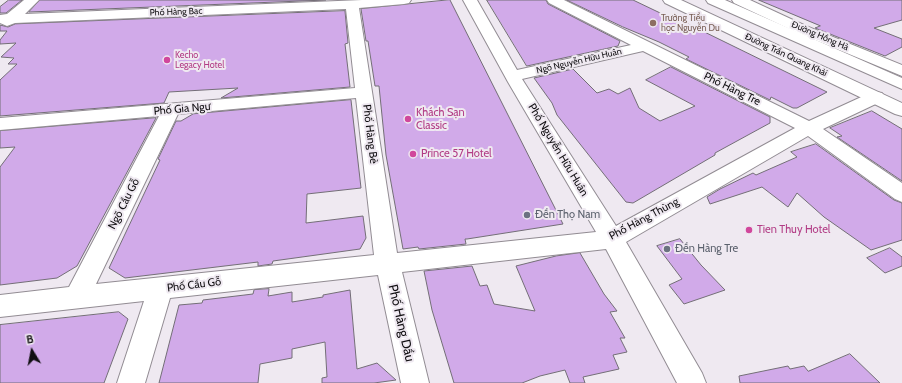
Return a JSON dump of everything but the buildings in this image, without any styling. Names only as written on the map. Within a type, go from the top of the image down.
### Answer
[{"type":"main road","name":"Đường Trần Quang Khải","points":[[670,0],[902,110]]},
{"type":"main road","name":"Đường Trần Quang Khải","points":[[713,0],[902,84]]},
{"type":"street","points":[[3,22],[32,0]]},
{"type":"street","name":"Phố Hàng Bạc","points":[[3,22],[279,4],[352,5],[404,0]]},
{"type":"street","name":"Phố Nguyễn Hữu Huân","points":[[470,0],[513,76],[612,239],[692,383]]},
{"type":"street","name":"Phố Hàng Tre","points":[[554,0],[809,128],[902,194]]},
{"type":"street","name":"Đường Hồng Hà","points":[[739,0],[801,29],[902,71]]},
{"type":"street","name":"Phố Hàng Bè","points":[[352,5],[384,248],[388,263]]},
{"type":"street","name":"Ngõ Nguyễn Hữu Huân","points":[[513,76],[645,46]]},
{"type":"street","name":"Phố Gia Ngư","points":[[0,124],[364,92]]},
{"type":"street","name":"Phố Hàng Thùng","points":[[388,263],[612,239],[809,128],[876,97]]},
{"type":"street","name":"Ngõ Cầu Gỗ","points":[[77,298],[171,110]]},
{"type":"street","name":"Phố Cầu Gỗ","points":[[0,306],[388,263]]},
{"type":"street","name":"Phố Hàng Dầu","points":[[388,263],[415,383]]},
{"type":"street","points":[[131,383],[160,289]]},
{"type":"place","name":"Trường Tiểu học Nguyễn Du","points":[[653,23]]},
{"type":"place","name":"Kecho Legacy Hotel","points":[[167,60]]},
{"type":"place","name":"Khách Sạn Classic","points":[[408,119]]},
{"type":"place","name":"Prince 57 Hotel","points":[[413,154]]},
{"type":"place","name":"Đền Thọ Nam","points":[[527,215]]},
{"type":"place","name":"Tien Thuy Hotel","points":[[749,230]]},
{"type":"place","name":"Đền Hàng Tre","points":[[667,249]]}]
